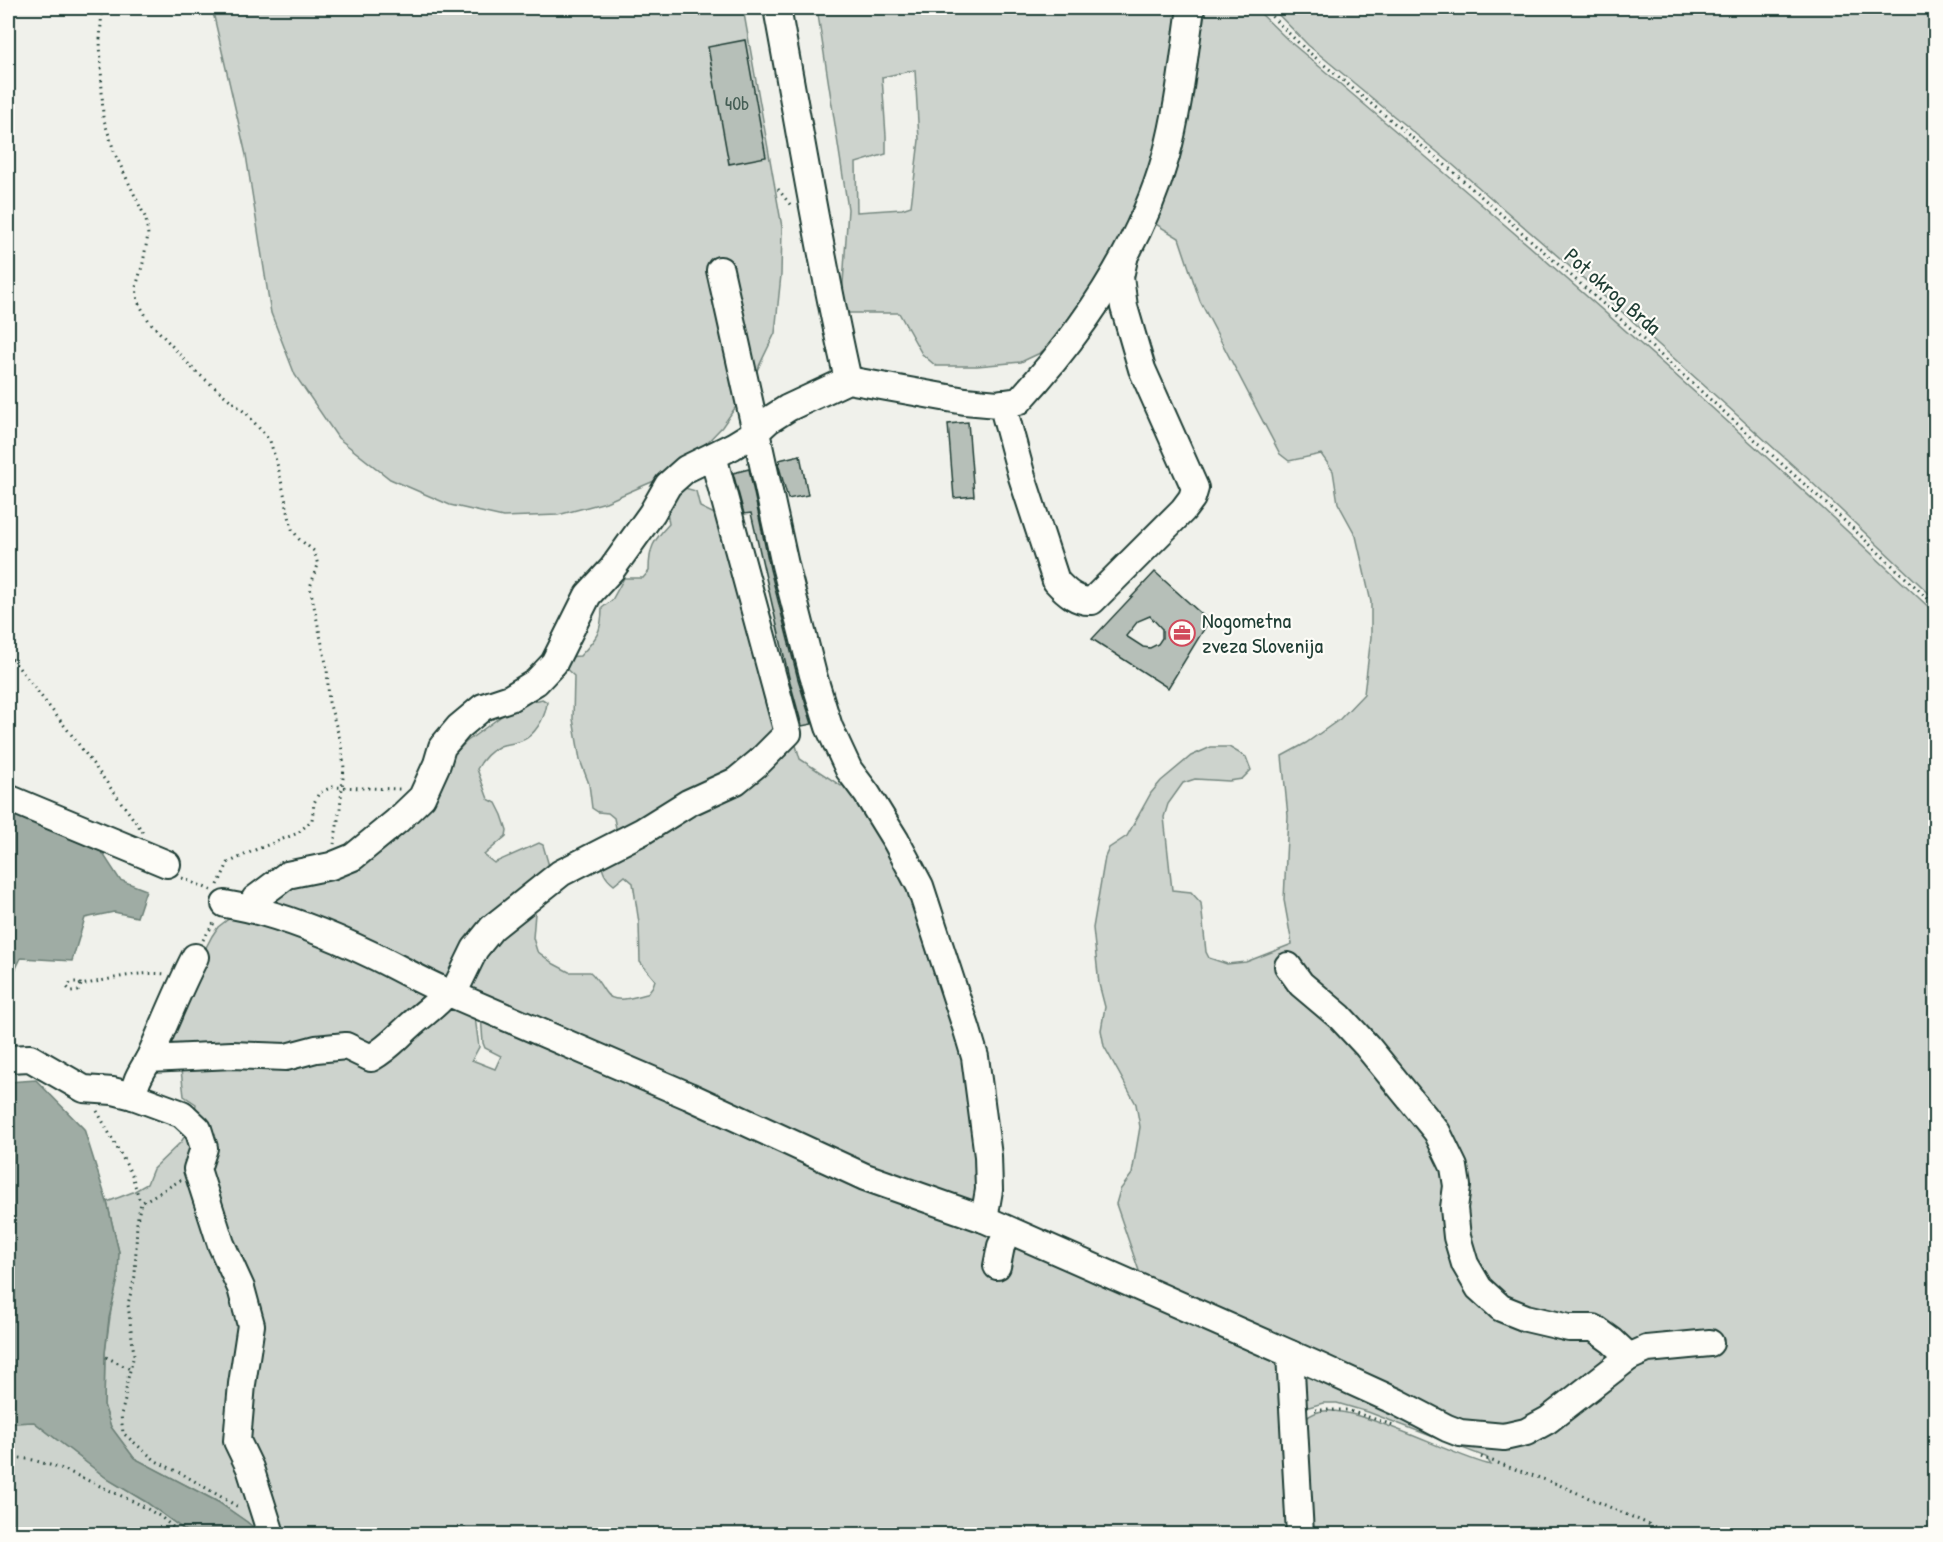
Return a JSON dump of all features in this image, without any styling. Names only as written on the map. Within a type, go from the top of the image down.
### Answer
[{"type":"lane","points":[[777,8],[818,234],[848,380]]},
{"type":"lane","points":[[250,908],[255,899],[287,875],[331,866],[353,856],[398,821],[422,796],[442,747],[459,727],[483,708],[510,698],[536,682],[554,663],[588,595],[618,561],[652,513],[668,485],[686,469],[756,432],[788,408],[848,380],[965,401],[1002,403],[1019,401],[1069,343],[1125,256],[1151,201],[1166,155],[1191,8]]},
{"type":"lane","points":[[1002,403],[1022,477],[1056,581],[1068,594],[1084,601],[1092,601],[1183,510],[1192,498],[1195,488],[1142,369],[1124,307],[1120,277],[1125,256]]},
{"type":"lane","points":[[720,270],[785,565],[813,675],[829,727],[849,770],[896,841],[920,886],[942,948],[975,1057],[988,1156],[989,1190],[984,1219]]},
{"type":"lane","points":[[714,456],[788,733]]},
{"type":"lane","points":[[788,733],[810,733],[829,727]]},
{"type":"lane","points":[[149,1059],[232,1055],[286,1057],[316,1049],[346,1046],[371,1058],[387,1049],[410,1025],[450,993],[475,950],[492,928],[561,873],[643,831],[688,803],[736,780],[759,762],[788,733]]},
{"type":"lane","points":[[8,798],[167,864]]},
{"type":"lane","points":[[225,904],[250,908],[313,930],[370,954],[419,980],[679,1091],[865,1177],[984,1219],[1397,1402],[1447,1428],[1475,1435],[1504,1437],[1526,1432],[1548,1420],[1629,1358],[1647,1349],[1710,1343]]},
{"type":"lane","points":[[1288,966],[1301,984],[1340,1017],[1367,1046],[1437,1132],[1454,1167],[1457,1237],[1465,1264],[1479,1288],[1502,1308],[1526,1318],[1569,1328],[1594,1328],[1612,1341],[1629,1358]]},
{"type":"lane","points":[[133,1096],[135,1084],[149,1059],[190,968]]},
{"type":"lane","points":[[8,1059],[30,1059],[84,1089],[113,1091],[133,1096],[182,1114],[198,1129],[204,1148],[197,1169],[221,1244],[241,1288],[251,1325],[242,1384],[237,1441],[250,1468],[271,1534]]},
{"type":"lane","points":[[997,1266],[1001,1246],[1009,1231]]},
{"type":"lane","points":[[1290,1354],[1300,1534]]},
{"type":"path","points":[[102,8],[100,39],[103,117],[114,154],[146,219],[148,235],[144,262],[136,287],[138,302],[149,321],[195,371],[247,414],[270,441],[279,467],[292,529],[299,539],[314,551],[318,565],[310,587],[327,668],[329,702],[341,743],[344,768],[331,866]]},
{"type":"path","name":"Pot okrog Brda","points":[[1263,8],[1305,49],[1451,171],[1626,324],[1820,498],[1935,606]]},
{"type":"path","points":[[8,654],[147,837]]},
{"type":"path","points":[[167,864],[180,878],[202,888],[219,892],[217,888],[228,864],[255,850],[298,833],[312,820],[314,803],[319,793],[332,787],[403,789]]},
{"type":"path","points":[[81,985],[124,976],[153,973],[174,975],[190,968],[203,938],[225,904]]},
{"type":"path","points":[[84,1089],[132,1175],[141,1203],[137,1221],[135,1276],[128,1304],[134,1355],[121,1415],[123,1432],[156,1461],[244,1510]]},
{"type":"path","points":[[141,1203],[197,1169]]},
{"type":"path","points":[[106,1357],[130,1369]]},
{"type":"path","points":[[1292,1414],[1314,1410],[1347,1410],[1394,1425]]},
{"type":"path","points":[[8,1456],[33,1460],[63,1469],[139,1504],[161,1517],[181,1534]]},
{"type":"path","points":[[1476,1456],[1557,1484],[1671,1534]]},
{"type":"shaded area","points":[[212,8],[743,8],[782,227],[781,275],[775,333],[748,389],[722,427],[696,454],[654,481],[606,502],[558,515],[503,517],[450,505],[390,479],[338,438],[295,375],[271,313],[246,155]]},
{"type":"shaded area","points":[[817,8],[1187,8],[1174,89],[1141,208],[1061,335],[1040,353],[1021,362],[977,366],[936,366],[922,354],[899,313],[841,313],[848,209]],"holes":[[[915,70],[919,140],[911,206],[902,209],[857,212],[856,163],[886,154],[882,77]]]},
{"type":"shaded area","points":[[1197,8],[1255,8],[1289,41],[1616,322],[1935,613],[1935,1534],[1303,1534],[1297,1428],[1307,1417],[1315,1413],[1331,1411],[1375,1421],[1491,1465],[1486,1457],[1368,1412],[1337,1403],[1323,1403],[1309,1407],[1296,1402],[1299,1369],[1308,1366],[1446,1433],[1482,1442],[1512,1442],[1535,1433],[1560,1418],[1641,1355],[1634,1348],[1551,1413],[1514,1428],[1469,1430],[1387,1390],[1139,1285],[1139,1271],[1116,1204],[1120,1190],[1132,1174],[1140,1127],[1136,1104],[1104,1046],[1101,1030],[1105,1007],[1099,984],[1093,928],[1105,857],[1109,848],[1127,836],[1151,793],[1161,781],[1191,756],[1211,747],[1229,747],[1246,757],[1251,770],[1242,779],[1229,781],[1195,779],[1183,783],[1168,804],[1164,817],[1172,890],[1191,892],[1201,903],[1206,952],[1209,958],[1227,964],[1246,962],[1292,944],[1284,900],[1288,816],[1282,756],[1306,743],[1340,719],[1364,694],[1371,637],[1371,602],[1356,536],[1338,503],[1333,471],[1321,454],[1289,461],[1280,454],[1200,301],[1179,238],[1149,220],[1175,142],[1186,89]]},
{"type":"shaded area","points":[[1272,8],[1935,8],[1935,599],[1806,477],[1629,318],[1453,165],[1308,45]]},
{"type":"shaded area","points":[[677,486],[696,491],[700,507],[731,522],[789,719],[750,765],[606,841],[616,828],[614,818],[608,813],[598,812],[592,808],[589,784],[580,760],[573,719],[574,676],[561,664],[564,657],[580,656],[594,640],[601,623],[602,608],[612,600],[624,578],[643,578],[649,571],[653,545],[669,524],[665,501]]},
{"type":"shaded area","points":[[542,699],[547,702],[545,712],[535,731],[524,740],[496,748],[477,769],[488,799],[496,803],[507,830],[506,836],[484,855],[494,863],[539,843],[543,845],[551,873],[451,987],[246,900],[331,871],[466,742],[522,701]]},
{"type":"shaded area","points":[[793,735],[800,759],[841,786],[850,782],[891,841],[970,1058],[980,1203],[945,1200],[461,992],[475,954],[526,906],[535,913],[533,938],[537,951],[554,964],[569,972],[590,972],[605,992],[613,998],[624,999],[647,994],[655,980],[640,962],[639,923],[633,883],[625,876],[614,885],[604,874],[601,859]]},
{"type":"shaded area","points":[[8,812],[102,852],[120,880],[146,890],[137,917],[114,912],[85,918],[72,961],[21,958],[8,985]]},
{"type":"shaded area","points":[[235,914],[263,916],[446,1004],[474,1010],[479,1047],[472,1060],[495,1069],[501,1056],[485,1048],[481,1015],[1281,1354],[1296,1534],[258,1534],[247,1522],[218,1502],[134,1458],[111,1427],[104,1405],[105,1353],[119,1252],[107,1202],[147,1184],[153,1169],[181,1142],[190,1128],[196,1104],[184,1096],[181,1070],[162,1048],[197,965],[212,936],[218,927]]},
{"type":"shaded area","points":[[36,1080],[84,1129],[107,1202],[119,1252],[118,1279],[109,1318],[105,1353],[104,1405],[111,1427],[134,1458],[218,1502],[247,1522],[258,1534],[190,1534],[146,1502],[109,1480],[34,1422],[8,1422],[8,1082]]},
{"type":"shaded area","points":[[8,1422],[34,1422],[109,1480],[146,1502],[190,1534],[8,1534]]},
{"type":"building","points":[[745,40],[766,157],[729,164],[708,47]]},
{"type":"building","points":[[968,422],[974,496],[954,498],[948,424]]},
{"type":"building","points":[[800,455],[808,495],[788,499],[778,463],[779,460]]},
{"type":"building","points":[[749,469],[770,569],[812,724],[802,726],[751,513],[744,514],[733,473]]},
{"type":"building","name":"Nogometna zveza Slovenija","points":[[1155,572],[1209,621],[1168,688],[1092,639]],"holes":[[[1150,616],[1162,629],[1162,638],[1158,644],[1150,648],[1143,647],[1126,636],[1138,621]]]},
{"type":"place","name":"Nogometna zveza Slovenija","points":[[1182,633]]}]
